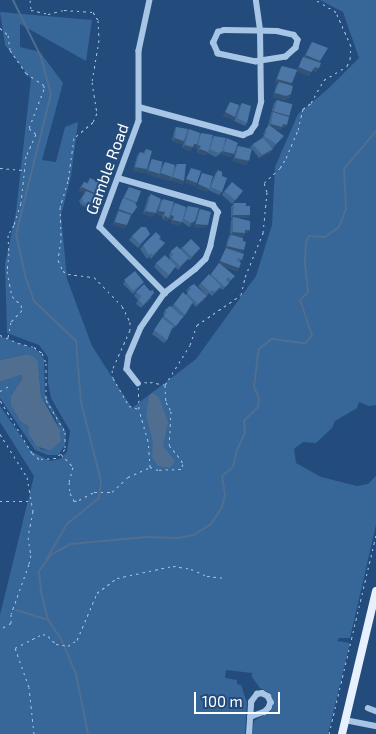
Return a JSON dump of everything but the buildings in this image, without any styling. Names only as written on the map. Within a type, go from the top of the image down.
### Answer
[{"type":"main road","points":[[342,734],[376,591]]},
{"type":"street","name":"Gamble Road","points":[[150,0],[139,51],[137,131],[100,227],[165,293]]},
{"type":"street","points":[[139,107],[244,135],[250,132],[255,125],[261,102],[260,30],[256,0]]},
{"type":"street","points":[[224,30],[260,30],[294,35],[298,40],[296,48],[286,57],[260,61],[256,62],[218,54],[213,43],[218,32],[224,30]]},
{"type":"street","points":[[118,178],[213,205],[218,212],[211,246],[206,259],[196,270],[165,293],[141,328],[129,356],[127,369],[138,383]]},
{"type":"street","points":[[368,708],[376,711]]},
{"type":"street","points":[[249,734],[251,717]]},
{"type":"street","points":[[345,720],[376,726]]},
{"type":"path","points":[[30,0],[31,10],[48,14],[64,10],[93,12],[98,20],[99,40],[92,82],[98,113],[93,122],[74,138],[68,181],[60,207],[61,240],[58,260],[63,271],[68,274],[94,277],[122,306],[130,322],[130,330],[112,370],[113,378],[122,397],[129,406],[139,409]]},
{"type":"path","points":[[60,454],[73,467],[69,482],[70,493],[74,501],[94,492],[112,492],[128,477],[150,467],[158,470],[181,469],[183,464],[169,445],[171,411],[166,402],[165,385],[190,345],[197,325],[241,295],[245,277],[263,233],[267,192],[264,183],[286,158],[298,130],[303,109],[311,103],[324,80],[347,66],[350,59],[351,46],[336,12],[316,0]]},
{"type":"path","points":[[0,28],[8,35],[10,50],[26,73],[44,85],[40,103],[31,117],[29,128],[36,134],[26,156],[21,203],[14,225],[8,235],[10,253],[7,271],[12,296],[21,305],[22,310],[11,322],[8,338]]},
{"type":"path","points":[[0,168],[24,170]]},
{"type":"path","points":[[130,322],[135,324]]},
{"type":"path","points":[[0,335],[34,347],[42,353],[46,363],[46,400],[65,432],[65,449],[56,458],[39,459],[32,453],[0,400]]},
{"type":"path","points":[[150,467],[148,441],[139,409],[138,383],[150,382],[165,385]]},
{"type":"path","points":[[0,391],[9,386]]},
{"type":"path","points":[[0,434],[27,477],[30,501],[33,505],[28,537],[31,555],[11,614],[11,623],[0,629]]},
{"type":"path","points":[[0,501],[30,501]]},
{"type":"path","points":[[329,734],[376,535]]},
{"type":"path","points":[[34,734],[29,687],[15,648],[43,634],[56,644],[68,646],[77,640],[97,593],[122,576],[173,566],[191,568],[207,576],[226,578]]},
{"type":"shaded area","points":[[320,0],[376,0],[376,405],[369,406],[359,402],[357,408],[335,421],[332,428],[316,443],[303,442],[294,449],[296,463],[321,477],[357,486],[368,484],[376,476],[376,525],[350,638],[339,638],[337,641],[350,643],[328,734],[252,734],[254,721],[271,711],[274,701],[270,693],[260,688],[252,677],[252,673],[226,670],[225,678],[237,680],[237,684],[241,685],[247,703],[245,734],[0,734],[0,615],[34,476],[0,422],[0,406],[31,451],[50,461],[60,459],[67,452],[70,431],[51,398],[48,383],[48,357],[39,345],[7,333],[5,264],[16,212],[31,79],[5,45],[0,12],[92,20],[86,61],[20,24],[20,47],[40,52],[63,83],[42,160],[56,162],[65,127],[78,122],[71,176],[61,215],[67,279],[92,346],[132,408],[196,359],[256,276],[272,225],[275,167],[298,114],[328,89],[359,58],[343,12]]},
{"type":"shaded area","points":[[0,336],[37,350],[44,359],[45,395],[66,432],[65,445],[58,455],[48,455],[35,450],[0,398],[0,382],[21,375],[22,379],[11,396],[11,406],[18,418],[28,426],[32,441],[41,449],[50,451],[61,436],[56,419],[41,396],[38,362],[27,354],[0,360]]},
{"type":"shaded area","points":[[27,354],[34,357],[38,362],[41,396],[60,430],[61,441],[50,451],[36,446],[29,435],[28,426],[20,421],[11,406],[11,396],[22,379],[21,375],[0,382],[0,360]]},
{"type":"shaded area","points":[[152,393],[159,397],[168,422],[163,446],[175,461],[170,468],[158,466],[152,457],[153,442],[146,415],[149,396]]},
{"type":"waterway","points":[[13,0],[41,57],[51,94],[16,234],[25,275],[34,301],[76,341],[81,402],[101,481],[99,498],[67,524],[46,560]]},
{"type":"waterway","points":[[88,734],[76,674],[61,639],[48,620],[41,591],[39,571],[52,554],[71,544],[147,537],[178,538],[194,535],[211,524],[222,507],[225,495],[222,476],[233,467],[237,450],[245,433],[244,421],[258,407],[259,398],[254,387],[259,349],[272,339],[306,343],[312,335],[300,300],[308,292],[305,261],[306,242],[309,236],[325,237],[339,227],[346,209],[344,169],[376,131]]},
{"type":"waterway","points":[[16,610],[48,620]]}]
